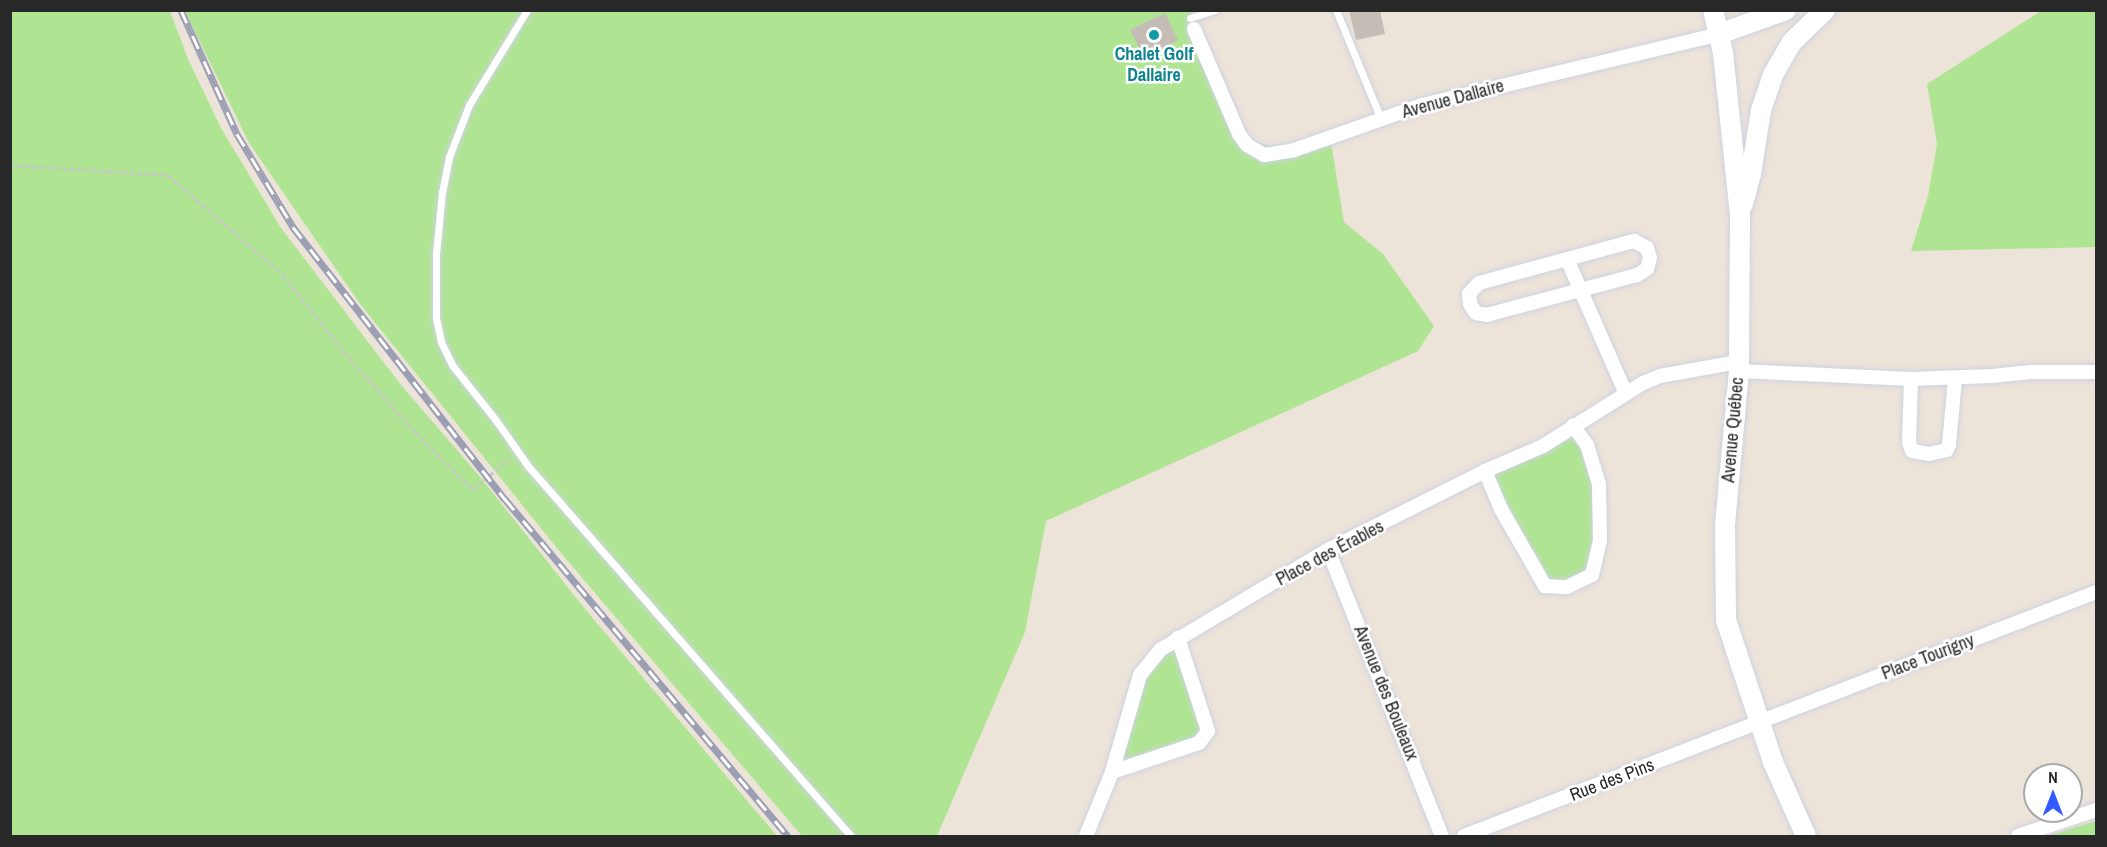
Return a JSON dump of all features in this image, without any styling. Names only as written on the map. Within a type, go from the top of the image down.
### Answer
[{"type":"street","name":"Avenue Québec","points":[[1713,10],[1719,34],[1740,215],[1739,367],[1725,525],[1726,620],[1760,724],[1806,837]]},
{"type":"street","name":"Avenue Dallaire","points":[[1190,19],[1239,134],[1254,150],[1264,155],[1294,150],[1422,105],[1719,34],[1786,10]]},
{"type":"street","points":[[1740,215],[1751,174],[1761,110],[1774,73],[1792,42],[1825,10]]},
{"type":"street","points":[[1629,241],[1644,245],[1649,253],[1649,264],[1643,273],[1581,292],[1487,315],[1476,313],[1470,304],[1469,294],[1479,283],[1567,259],[1629,241]]},
{"type":"street","points":[[1567,259],[1625,392]]},
{"type":"street","points":[[1739,367],[1911,379],[2031,372],[2097,372]]},
{"type":"street","name":"Place des Érables","points":[[1086,837],[1112,772],[1140,675],[1160,650],[1328,550],[1485,471],[1543,446],[1625,392],[1660,376],[1739,367]]},
{"type":"street","points":[[1911,379],[1909,442],[1912,452],[1929,454],[1947,450],[1949,445],[1955,378]]},
{"type":"street","points":[[1485,471],[1501,509],[1545,586],[1567,587],[1592,575],[1600,541],[1599,484],[1587,445],[1573,426]]},
{"type":"street","name":"Avenue des Bouleaux","points":[[1328,550],[1442,837]]},
{"type":"street","name":"Place Tourigny","points":[[1760,724],[1826,695],[2097,592]]},
{"type":"street","points":[[1112,772],[1199,743],[1208,731],[1178,638]]},
{"type":"street","name":"Rue des Pins","points":[[1464,837],[1760,724]]},
{"type":"street","points":[[2018,837],[2097,810]]},
{"type":"lane","points":[[527,10],[469,105],[459,127],[442,192],[436,254],[436,318],[441,342],[452,365],[517,451],[851,837]]},
{"type":"lane","points":[[1190,19],[1215,10]]},
{"type":"lane","points":[[1336,10],[1381,118]]},
{"type":"path","points":[[10,165],[168,175],[283,275],[360,371],[415,432],[473,490],[517,451]]},
{"type":"green space","points":[[10,11],[170,11],[188,59],[221,128],[281,228],[401,385],[481,478],[585,609],[777,836],[11,836]]},
{"type":"green space","points":[[185,11],[1191,11],[1237,119],[1244,132],[1253,141],[1268,146],[1294,144],[1329,130],[1344,222],[1383,254],[1434,326],[1418,351],[1046,521],[1025,632],[937,836],[802,836],[561,553],[360,304],[249,143]]},
{"type":"green space","points":[[2041,11],[2096,11],[2096,247],[1911,251],[1928,196],[1937,144],[1927,84]]},
{"type":"green space","points":[[1573,426],[1599,484],[1592,575],[1545,586],[1485,471]]},
{"type":"green space","points":[[1178,638],[1204,716],[1199,743],[1112,772],[1140,675]]},
{"type":"green space","points":[[2096,821],[2096,836],[2047,836]]},
{"type":"building","points":[[1349,10],[1380,10],[1385,34],[1356,40]]},
{"type":"building","name":"Chalet Golf Dallaire","points":[[1165,13],[1178,40],[1144,57],[1130,30]]},
{"type":"railway","points":[[181,10],[237,134],[293,227],[505,499],[788,836]]},
{"type":"place","name":"Chalet Golf Dallaire","points":[[1154,35]]}]
